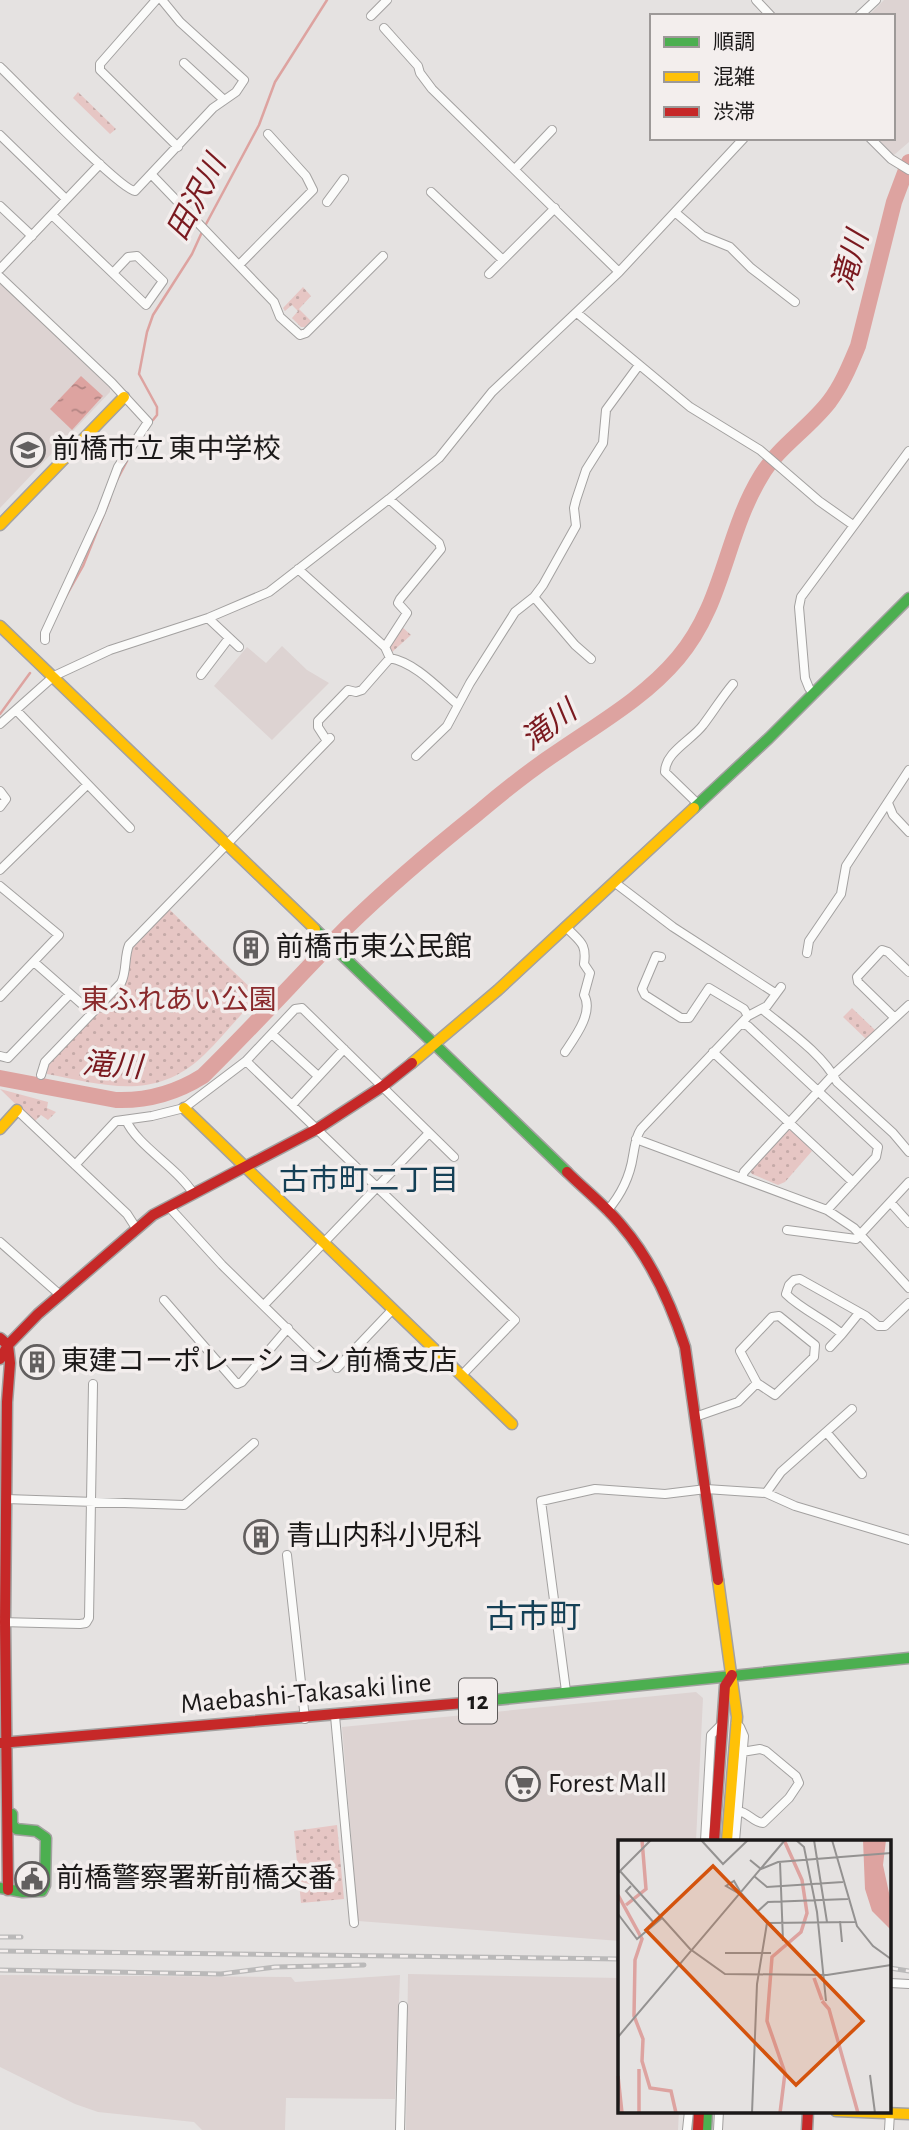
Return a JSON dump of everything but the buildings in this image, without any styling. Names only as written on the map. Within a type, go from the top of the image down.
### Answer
[{"type":"street","points":[[156,0],[100,64],[100,70],[178,147]]},
{"type":"street","points":[[0,67],[100,164],[131,191],[138,189],[223,99],[238,90],[244,80],[180,22],[162,0]]},
{"type":"street","points":[[371,16],[387,0]]},
{"type":"street","points":[[756,0],[769,14]]},
{"type":"street","points":[[861,14],[876,0]]},
{"type":"street","points":[[384,28],[418,66],[432,89],[619,272]]},
{"type":"street","points":[[184,62],[223,99]]},
{"type":"street","points":[[515,169],[552,130]]},
{"type":"street","points":[[239,265],[313,190],[306,176],[268,134]]},
{"type":"street","points":[[0,135],[66,199]]},
{"type":"street","points":[[0,724],[54,676],[129,643],[208,618],[269,592],[389,499],[439,458],[492,392],[619,272],[742,140]]},
{"type":"street","points":[[872,140],[897,163],[909,170]]},
{"type":"street","points":[[0,269],[100,164]]},
{"type":"street","points":[[152,175],[274,302],[280,317],[298,334],[304,335],[383,256]]},
{"type":"street","points":[[327,202],[344,179]]},
{"type":"street","points":[[431,192],[503,260]]},
{"type":"street","points":[[0,206],[32,236]]},
{"type":"street","points":[[489,274],[555,208]]},
{"type":"street","points":[[676,213],[703,236],[730,247],[751,268],[795,302]]},
{"type":"street","points":[[51,215],[113,274],[146,305],[163,281],[136,256],[128,257],[113,274]]},
{"type":"street","points":[[0,277],[148,422],[118,467],[96,523],[49,623],[45,640]]},
{"type":"street","points":[[578,313],[690,407],[729,429],[763,453],[819,501],[853,525]]},
{"type":"street","points":[[416,756],[447,726],[515,612],[544,585],[576,526],[576,500],[586,470],[603,443],[606,410],[639,365]]},
{"type":"street","points":[[0,525],[124,397]]},
{"type":"street","points":[[814,694],[805,678],[800,602],[803,593],[909,451]]},
{"type":"street","points":[[385,647],[407,613],[398,603],[441,549],[439,543],[389,499]]},
{"type":"street","points":[[298,569],[385,647],[390,658]]},
{"type":"street","points":[[534,597],[575,645],[591,659]]},
{"type":"street","points":[[0,1359],[4,1341],[136,1228],[169,1207],[317,1129],[383,1086],[434,1045],[698,804],[814,694],[909,598]]},
{"type":"street","points":[[208,618],[239,647]]},
{"type":"street","points":[[0,625],[621,1224],[643,1254],[668,1297],[685,1347],[736,1693],[736,1729],[727,1840]]},
{"type":"street","points":[[201,675],[229,638]]},
{"type":"street","points":[[390,658],[401,660],[458,705]]},
{"type":"street","points":[[41,1075],[45,1062],[124,979],[124,957],[129,945],[328,740],[318,727],[318,721],[348,690],[362,690],[390,658]]},
{"type":"street","points":[[698,804],[665,772],[665,767],[676,751],[702,726],[733,684]]},
{"type":"street","points":[[16,710],[130,828]]},
{"type":"street","points":[[807,953],[809,941],[841,894],[846,866],[909,770]]},
{"type":"street","points":[[0,870],[88,785]]},
{"type":"street","points":[[0,790],[6,799],[0,807]]},
{"type":"street","points":[[888,803],[893,815],[909,832]]},
{"type":"street","points":[[607,1211],[620,1193],[641,1129],[748,1016],[762,1009],[778,990],[673,927],[614,882]]},
{"type":"street","points":[[0,886],[60,935],[0,996]]},
{"type":"street","points":[[565,1052],[580,1029],[588,1003],[584,995],[590,976],[584,963],[584,947],[566,927]]},
{"type":"street","points":[[895,1018],[858,982],[857,977],[883,950],[909,972]]},
{"type":"street","points":[[661,957],[656,956],[642,989],[645,995],[681,1018],[689,1018],[709,988],[744,1009],[748,1016]]},
{"type":"street","points":[[34,962],[92,1013]]},
{"type":"street","points":[[0,1056],[8,1058],[70,994]]},
{"type":"street","points":[[742,1178],[744,1172],[833,1075],[909,1005]]},
{"type":"street","points":[[75,1165],[116,1121],[184,1108],[246,1061],[295,1009],[302,1008],[454,1157]]},
{"type":"street","points":[[762,1009],[813,1052],[837,1082],[893,1133],[909,1152]]},
{"type":"street","points":[[742,1024],[748,1026],[878,1147],[876,1157],[827,1210]]},
{"type":"street","points":[[272,1034],[318,1076]]},
{"type":"street","points":[[292,1105],[344,1049]]},
{"type":"street","points":[[713,1052],[853,1182]]},
{"type":"street","points":[[246,1061],[515,1320],[462,1375]]},
{"type":"street","points":[[184,1108],[512,1424]]},
{"type":"street","points":[[0,1129],[17,1110],[127,1214],[136,1228]]},
{"type":"street","points":[[126,1120],[184,1180],[193,1194]]},
{"type":"street","points":[[264,1305],[429,1133]]},
{"type":"street","points":[[636,1139],[827,1210],[861,1235],[909,1288]]},
{"type":"street","points":[[787,1230],[856,1239],[909,1182]]},
{"type":"street","points":[[891,1203],[909,1223]]},
{"type":"street","points":[[169,1207],[213,1256],[317,1358]]},
{"type":"street","points":[[0,1242],[59,1294]]},
{"type":"street","points":[[842,1334],[814,1312],[790,1299],[786,1294],[794,1280],[800,1279],[878,1326],[885,1325],[909,1303]]},
{"type":"street","points":[[164,1300],[237,1384],[242,1382],[288,1328]]},
{"type":"street","points":[[337,1368],[393,1309]]},
{"type":"street","points":[[830,1347],[859,1313]]},
{"type":"street","points":[[779,1316],[815,1345],[816,1351],[814,1357],[775,1395],[757,1383],[740,1351],[772,1317],[779,1316]]},
{"type":"street","points":[[4,1341],[10,1363],[3,1499],[3,1742],[12,1773],[12,1824],[20,1830],[40,1832],[46,1838],[44,1889],[35,1893],[4,1889],[9,1850],[6,1831],[8,1763]]},
{"type":"street","points":[[695,1417],[737,1402],[757,1383]]},
{"type":"street","points":[[3,1622],[86,1623],[89,1618],[93,1384]]},
{"type":"street","points":[[766,1493],[781,1472],[852,1409]]},
{"type":"street","points":[[828,1433],[862,1474]]},
{"type":"street","points":[[3,1499],[184,1505],[254,1443]]},
{"type":"street","points":[[566,1691],[541,1502],[595,1489],[665,1494],[706,1489],[766,1493],[795,1506],[909,1540]]},
{"type":"street","points":[[287,1555],[305,1718]]},
{"type":"street","name":"Maebashi-Takasaki line","points":[[3,1742],[335,1716],[909,1658]]},
{"type":"street","points":[[714,1840],[725,1686],[732,1675]]},
{"type":"street","points":[[335,1716],[354,1923]]},
{"type":"street","points":[[705,1840],[711,1735],[722,1724]]},
{"type":"street","points":[[735,1840],[743,1732],[736,1729]]},
{"type":"street","points":[[738,1811],[764,1823],[799,1783],[796,1776],[763,1749],[742,1752]]},
{"type":"street","points":[[400,2130],[403,2006]]},
{"type":"street","points":[[687,2130],[689,2112]]},
{"type":"street","points":[[705,2128],[718,2112]]},
{"type":"street","points":[[807,2130],[808,2112]]},
{"type":"street","points":[[863,2112],[909,2114]]},
{"type":"street","points":[[889,2130],[890,2113]]},
{"type":"shaded area","points":[[884,0],[909,0],[909,142],[894,155],[879,140],[895,140],[895,14],[870,14]]},
{"type":"shaded area","name":"前橋市立 東中学校","points":[[0,282],[110,388],[110,392],[0,508]]},
{"type":"shaded area","points":[[282,646],[307,670],[329,683],[272,740],[214,686],[247,647],[266,663]]},
{"type":"shaded area","name":"Forest Mall","points":[[696,1692],[703,1698],[696,1840],[618,1840],[618,1941],[358,1921],[342,1727]]},
{"type":"shaded area","points":[[408,1974],[618,1978],[618,2112],[679,2112],[678,2130],[406,2130]]},
{"type":"shaded area","points":[[0,1975],[291,1977],[295,1982],[400,1975],[395,2099],[286,2098],[285,2130],[202,2130],[194,2122],[98,2112],[75,2104],[0,2067]]},
{"type":"green space","points":[[78,92],[116,129],[110,134],[73,98]]},
{"type":"green space","points":[[303,287],[311,296],[299,309],[311,321],[301,327],[292,318],[298,311],[292,305],[285,311],[283,308]]},
{"type":"green space","points":[[401,626],[411,635],[391,653],[387,647]]},
{"type":"green space","name":"東ふれあい公園","points":[[169,909],[260,997],[204,1055],[186,1070],[167,1079],[148,1085],[129,1086],[47,1074],[48,1063],[124,985],[133,946]]},
{"type":"green space","points":[[852,1008],[875,1030],[866,1039],[843,1017]]},
{"type":"green space","points":[[0,1089],[48,1102],[47,1108],[56,1112],[48,1120],[41,1115],[34,1122]]},
{"type":"green space","points":[[788,1130],[793,1131],[812,1151],[785,1182],[778,1185],[752,1174],[750,1171]]},
{"type":"green space","points":[[337,1825],[344,1899],[301,1903],[294,1831]]},
{"type":"water","points":[[81,376],[103,396],[72,430],[50,409]]},
{"type":"waterway","name":"田沢川","points":[[205,226],[259,125],[275,82],[327,0]]},
{"type":"waterway","name":"滝川","points":[[0,1078],[128,1100],[161,1095],[203,1076],[346,928],[444,840],[519,779],[623,707],[666,672],[693,637],[705,615],[739,522],[761,476],[776,456],[829,402],[845,375],[858,346],[894,202],[909,162]]},
{"type":"waterway","name":"田沢川","points":[[153,420],[157,415],[157,407],[139,374],[147,332],[153,315],[192,254],[202,232]]},
{"type":"waterway","name":"田沢川","points":[[117,480],[127,461]]},
{"type":"waterway","name":"田沢川","points":[[65,598],[83,566],[110,499]]},
{"type":"waterway","name":"田沢川","points":[[0,714],[30,673]]},
{"type":"railway","points":[[0,1937],[21,1937]]},
{"type":"railway","points":[[0,1951],[618,1959]]},
{"type":"railway","points":[[0,1970],[221,1974],[275,1967],[364,1965]]},
{"type":"railway","points":[[892,1968],[909,1971]]},
{"type":"traffic: fast","points":[[694,808],[769,738],[909,598]]},
{"type":"traffic: fast","points":[[315,929],[567,1172]]},
{"type":"traffic: fast","points":[[464,1703],[909,1658]]},
{"type":"traffic: fast","points":[[0,1888],[23,1892],[42,1891],[45,1885],[46,1838],[36,1831],[16,1829],[12,1824],[12,1814]]},
{"type":"traffic: fast","points":[[706,2130],[707,2112]]},
{"type":"traffic: slow","points":[[0,525],[124,397]]},
{"type":"traffic: slow","points":[[0,626],[315,929]]},
{"type":"traffic: slow","points":[[412,1063],[498,990],[694,808]]},
{"type":"traffic: slow","points":[[184,1108],[512,1424]]},
{"type":"traffic: slow","points":[[0,1129],[17,1110]]},
{"type":"traffic: slow","points":[[718,1580],[737,1717],[727,1840]]},
{"type":"traffic: slow","points":[[860,2112],[909,2114]]},
{"type":"traffic: jam","points":[[0,1359],[8,1345],[38,1314],[153,1215],[317,1129],[383,1086],[412,1063]]},
{"type":"traffic: jam","points":[[567,1172],[633,1239],[660,1284],[680,1331],[685,1347],[718,1580]]},
{"type":"traffic: jam","points":[[0,1338],[8,1345],[10,1363],[7,1402],[5,1622],[8,1890]]},
{"type":"traffic: jam","points":[[714,1840],[725,1686],[732,1675]]},
{"type":"traffic: jam","points":[[0,1743],[464,1703]]},
{"type":"traffic: jam","points":[[698,2130],[699,2112]]},
{"type":"traffic: jam","points":[[807,2130],[808,2112]]},
{"type":"place","name":"前橋市立 東中学校","points":[[28,450]]},
{"type":"place","name":"前橋市東公民館","points":[[251,948]]},
{"type":"place","name":"東建コーポレーション 前橋支店","points":[[37,1362]]},
{"type":"place","name":"青山内科小児科","points":[[261,1537]]},
{"type":"place","name":"Forest Mall","points":[[523,1784]]},
{"type":"place","name":"前橋警察署新前橋交番","points":[[32,1879]]},
{"type":"district","name":"古市町二丁目","points":[[369,1181]]},
{"type":"district","name":"古市町","points":[[533,1617]]}]
